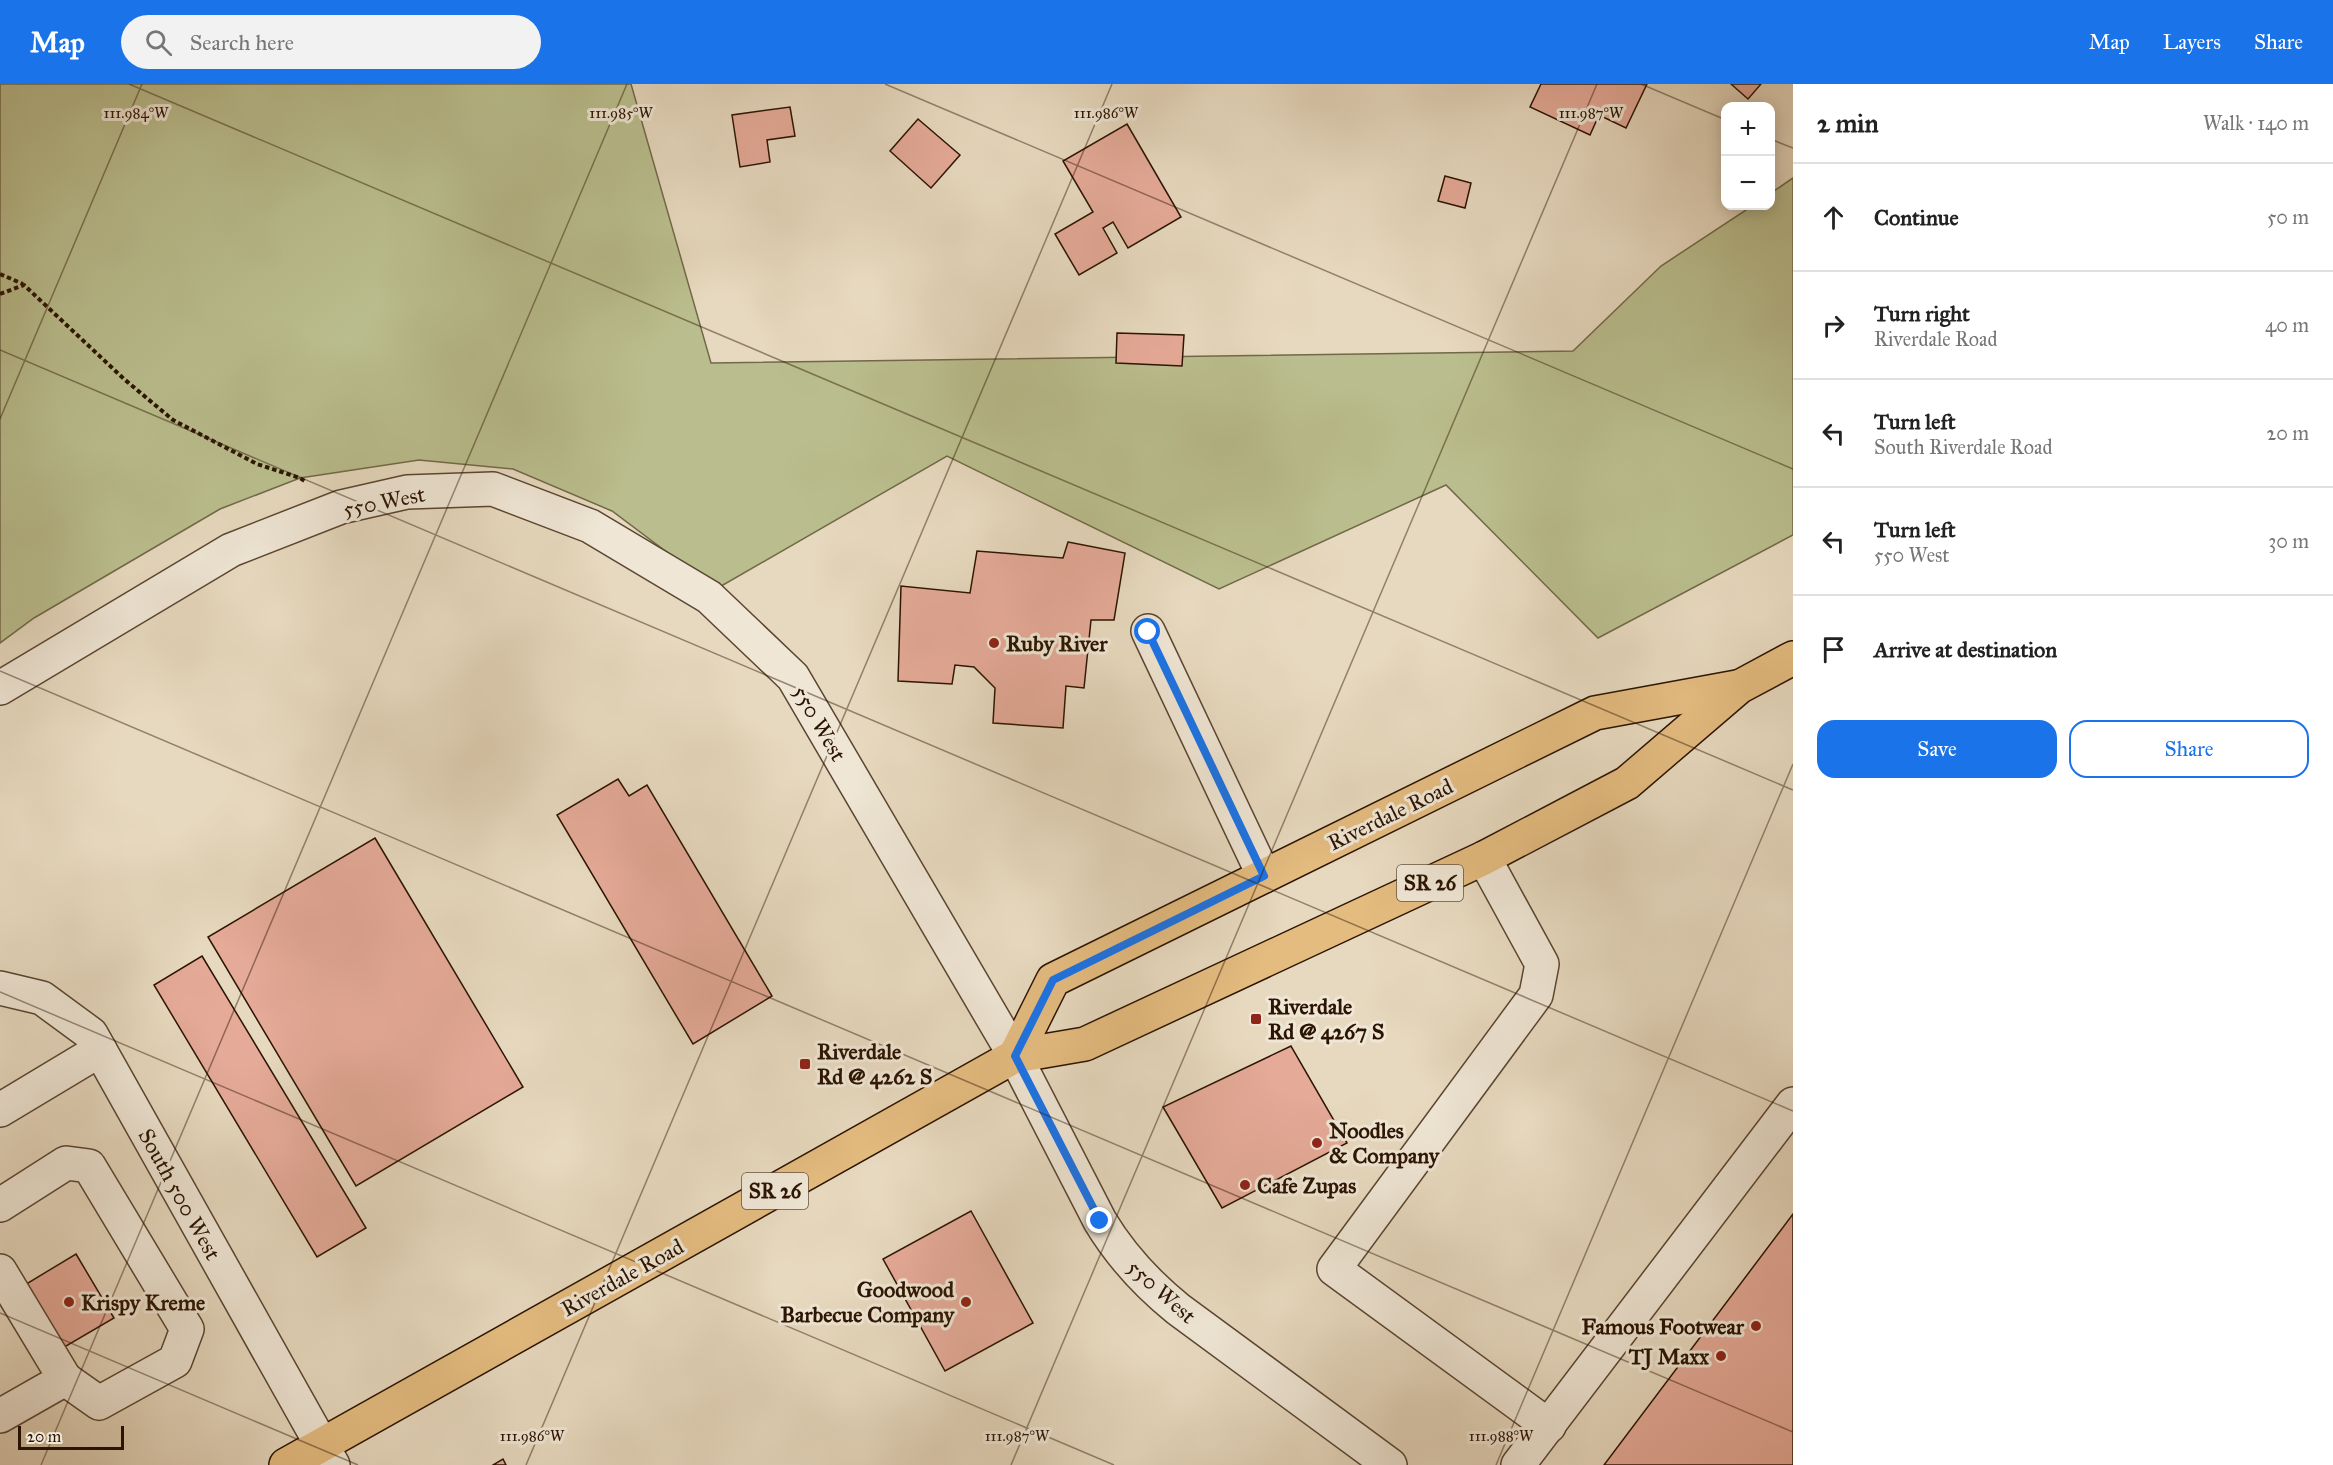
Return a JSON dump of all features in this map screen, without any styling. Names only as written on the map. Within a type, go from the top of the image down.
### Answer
[{"type":"main road","name":"Riverdale Road","points":[[286,1465],[327,1455],[1015,1056],[1085,1044],[1484,858],[1627,783],[1739,687],[1793,658]]},
{"type":"main road","name":"Riverdale Road","points":[[1015,1056],[1053,980],[1595,713],[1739,687]]},
{"type":"street","name":"550 West","points":[[0,688],[231,550],[341,507],[407,492],[493,489],[590,526],[709,597],[793,677],[1015,1056],[1100,1221],[1134,1270],[1155,1291],[1187,1316],[1390,1465]]},
{"type":"street","points":[[1148,632],[1264,876]]},
{"type":"street","points":[[1484,858],[1542,964],[1536,995],[1334,1269],[1549,1426]]},
{"type":"street","name":"South 500 West","points":[[0,988],[42,998],[91,1034],[327,1455]]},
{"type":"street","points":[[0,1110],[100,1050]]},
{"type":"street","points":[[1518,1465],[1793,1104]]},
{"type":"street","points":[[0,1205],[66,1163],[89,1166],[188,1329],[175,1361],[99,1403],[65,1379],[0,1271]]},
{"type":"street","points":[[0,1416],[65,1379]]},
{"type":"path","points":[[0,274],[24,285],[123,379],[173,420],[257,464],[300,478],[341,507]]},
{"type":"path","points":[[0,294],[24,285]]},
{"type":"green space","points":[[0,84],[631,84],[711,363],[1573,351],[1661,266],[1746,210],[1775,210],[1775,190],[1793,178],[1793,535],[1598,638],[1446,485],[1219,589],[947,456],[716,589],[612,511],[513,469],[419,460],[300,478],[220,509],[34,618],[0,643]]},
{"type":"building","points":[[1541,84],[1647,84],[1626,128],[1599,115],[1590,135],[1530,107]]},
{"type":"building","points":[[1731,84],[1761,84],[1748,99]]},
{"type":"building","points":[[790,107],[795,136],[767,140],[770,162],[740,167],[732,115]]},
{"type":"building","points":[[918,119],[960,155],[931,188],[890,151]]},
{"type":"building","points":[[1127,124],[1181,217],[1128,248],[1113,222],[1103,228],[1117,253],[1079,275],[1055,234],[1093,212],[1063,161]]},
{"type":"building","points":[[1445,176],[1471,183],[1465,208],[1438,201]]},
{"type":"building","points":[[1117,333],[1184,335],[1182,366],[1116,363]]},
{"type":"building","name":"Ruby River","points":[[1068,542],[1125,553],[1114,620],[1091,620],[1084,688],[1066,686],[1063,728],[993,723],[995,688],[974,667],[955,665],[952,684],[898,681],[901,586],[970,593],[977,551],[1063,558]]},
{"type":"building","points":[[618,779],[629,796],[647,785],[772,996],[693,1044],[557,815]]},
{"type":"building","points":[[375,838],[523,1087],[356,1186],[208,937]]},
{"type":"building","points":[[202,956],[366,1228],[317,1257],[154,985]]},
{"type":"building","points":[[1291,1046],[1347,1143],[1222,1208],[1163,1107]]},
{"type":"building","points":[[971,1211],[1033,1323],[945,1371],[883,1259]]},
{"type":"building","points":[[1793,1214],[1793,1465],[1604,1465]]},
{"type":"building","name":"Krispy Kreme","points":[[76,1254],[114,1318],[61,1349],[23,1286]]},
{"type":"building","points":[[503,1459],[506,1465],[493,1465]]},
{"type":"place","name":"Ruby River","points":[[994,643]]},
{"type":"place","name":"Riverdale Rd @ 4267 S","points":[[1256,1019]]},
{"type":"place","name":"Riverdale Rd @ 4262 S","points":[[805,1064]]},
{"type":"place","name":"Noodles & Company","points":[[1317,1143]]},
{"type":"place","name":"Cafe Zupas","points":[[1245,1185]]},
{"type":"place","name":"Krispy Kreme","points":[[69,1302]]},
{"type":"place","name":"Goodwood Barbecue Company","points":[[966,1302]]},
{"type":"place","name":"Famous Footwear","points":[[1756,1326]]},
{"type":"place","name":"TJ Maxx","points":[[1721,1356]]},
{"type":"route","points":[[1100,1221],[1015,1056],[1053,980],[1230,895],[1264,876],[1148,632]]}]
